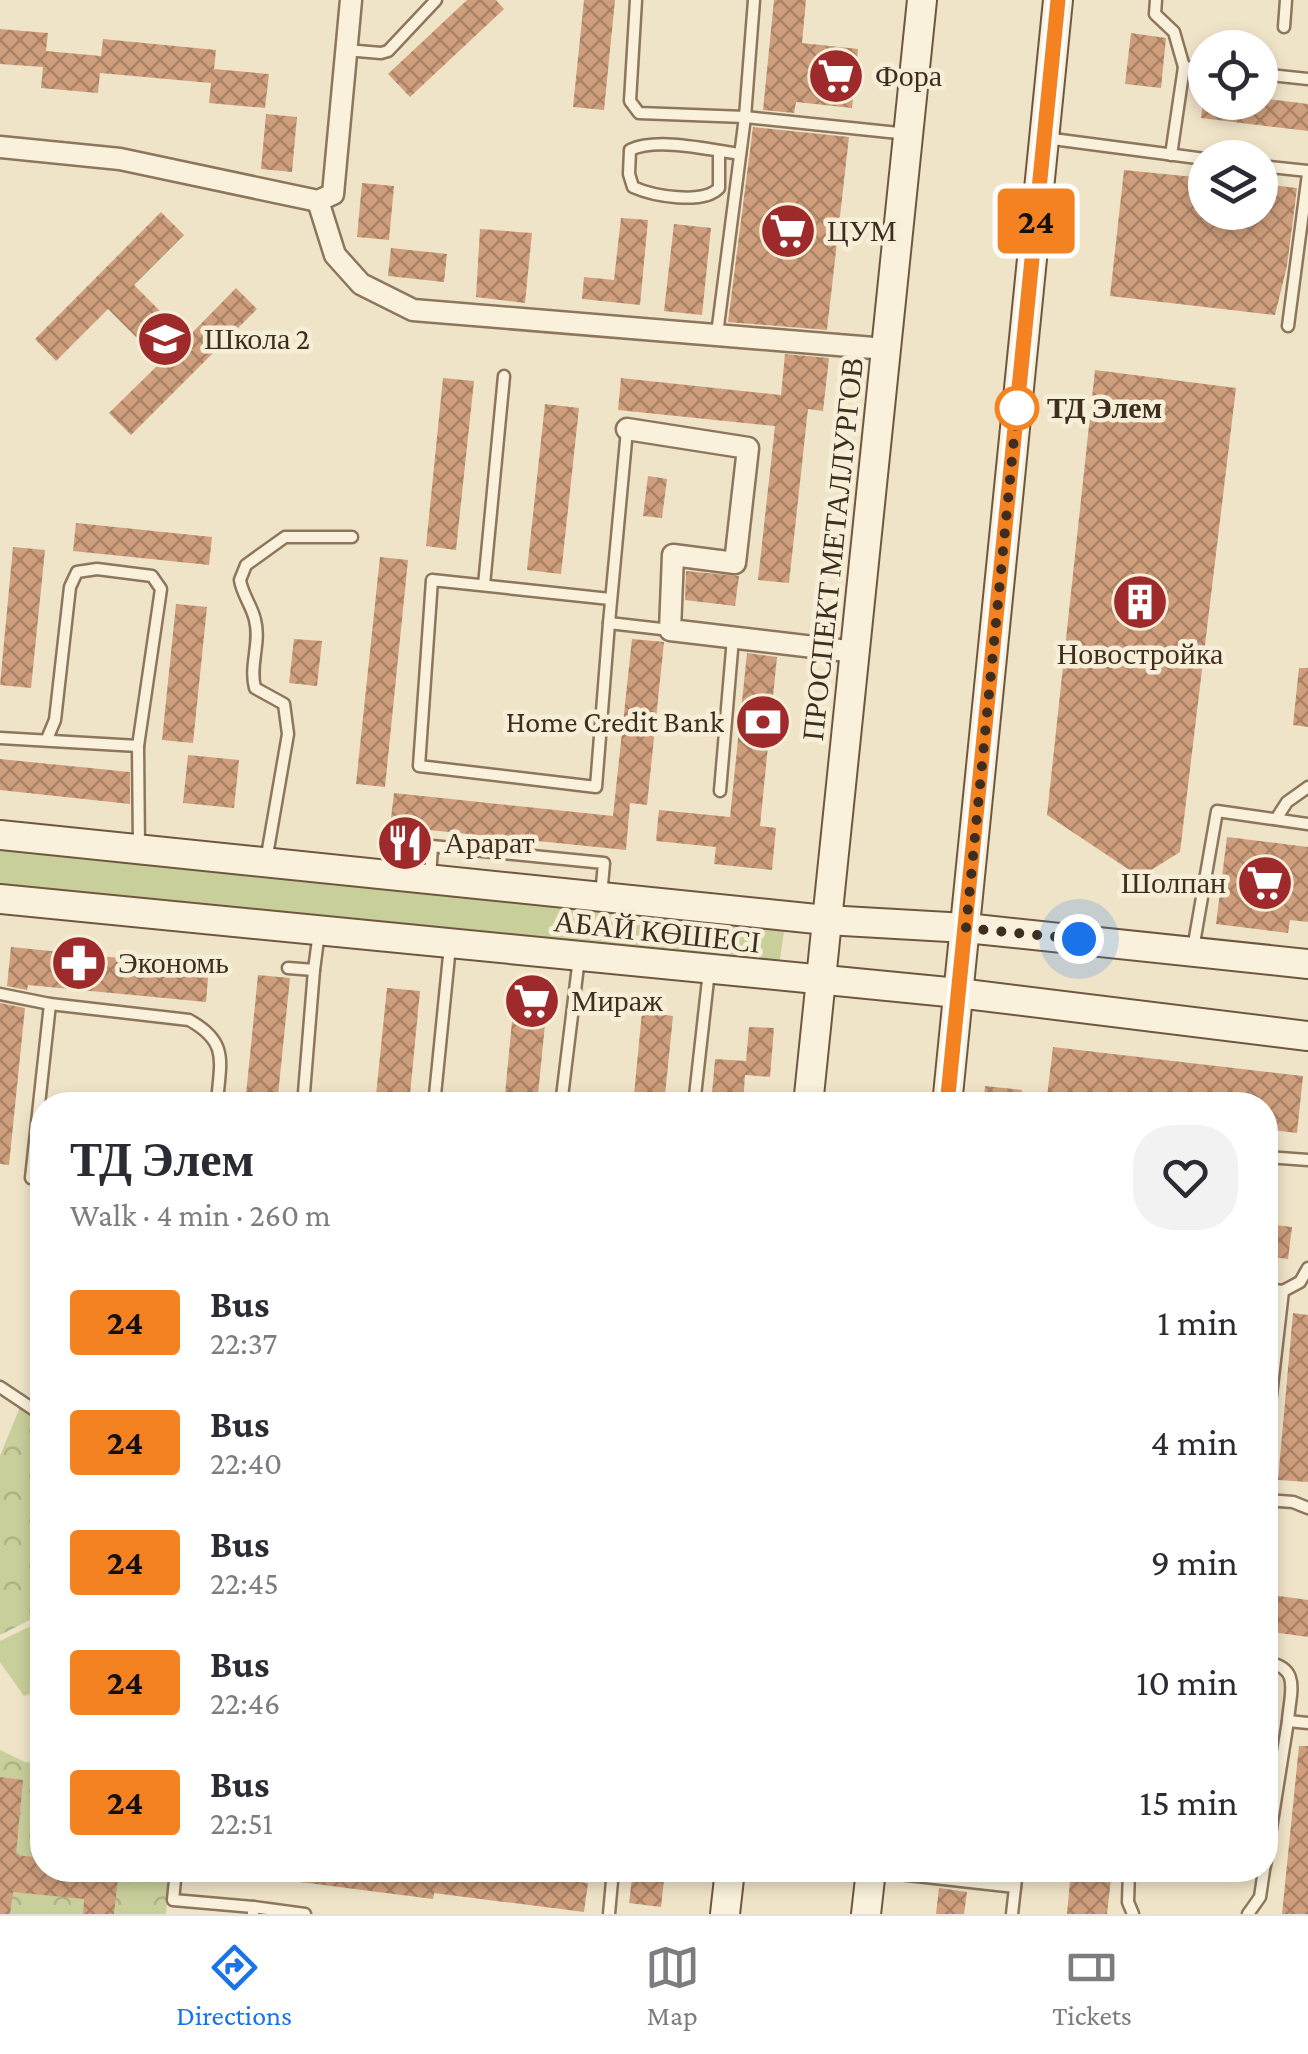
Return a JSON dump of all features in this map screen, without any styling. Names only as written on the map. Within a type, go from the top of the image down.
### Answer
[{"type":"street","points":[[1,154],[120,159],[318,202],[333,194],[351,0]]},
{"type":"street","name":"ПРОСПЕКТ МЕТАЛЛУРГОВ","points":[[809,1092],[922,0]]},
{"type":"street","points":[[948,1092],[1058,0]]},
{"type":"street","points":[[318,202],[335,255],[361,284],[413,310],[886,349]]},
{"type":"street","points":[[627,429],[748,448],[734,562],[673,555],[670,630],[856,652]]},
{"type":"street","name":"АБАЙ КӨШЕСІ","points":[[0,834],[826,920],[966,928],[1308,964]]},
{"type":"street","name":"АБАЙ КӨШЕСІ","points":[[0,898],[958,994],[1308,1036]]},
{"type":"street","points":[[726,1914],[729,1882]]},
{"type":"street","points":[[866,1914],[870,1882]]},
{"type":"lane","points":[[346,50],[388,51],[436,0]]},
{"type":"lane","points":[[636,0],[630,101],[639,112],[745,117],[908,134]]},
{"type":"lane","points":[[717,335],[745,117],[754,0]]},
{"type":"lane","points":[[1156,0],[1155,14],[1174,32],[1184,66],[1171,154]]},
{"type":"lane","points":[[1284,26],[1286,0]]},
{"type":"lane","points":[[1184,66],[1188,67]]},
{"type":"lane","points":[[1278,76],[1308,79]]},
{"type":"lane","points":[[1044,138],[1188,156]]},
{"type":"lane","points":[[720,152],[719,188],[702,197],[644,192],[634,187],[629,174],[630,150],[640,145],[720,152],[740,154]]},
{"type":"lane","points":[[1278,168],[1308,172],[1288,326]]},
{"type":"lane","points":[[484,585],[504,376]]},
{"type":"lane","points":[[610,598],[432,580],[419,766],[596,786],[627,429]]},
{"type":"lane","points":[[266,862],[287,721],[284,704],[255,688],[251,672],[256,622],[240,580],[246,565],[285,538],[352,538]]},
{"type":"lane","points":[[48,739],[55,720],[70,588],[77,572],[97,569],[152,576],[161,589],[138,746],[140,849]]},
{"type":"lane","points":[[609,623],[670,630]]},
{"type":"lane","points":[[720,791],[733,637]]},
{"type":"lane","points":[[0,738],[138,746]]},
{"type":"lane","points":[[1276,819],[1287,802],[1308,788]]},
{"type":"lane","points":[[1193,950],[1217,811],[1308,824]]},
{"type":"lane","points":[[304,1092],[319,931]]},
{"type":"lane","points":[[435,1092],[450,944]]},
{"type":"lane","points":[[563,1092],[580,957]]},
{"type":"lane","points":[[288,968],[314,970]]},
{"type":"lane","points":[[695,1092],[709,970]]},
{"type":"lane","points":[[0,994],[50,1004],[190,1020],[207,1030],[220,1047],[218,1092]]},
{"type":"lane","points":[[41,1092],[50,1004]]},
{"type":"lane","points":[[1278,1158],[1308,1160]]},
{"type":"lane","points":[[1278,1291],[1300,1282],[1308,1268]]},
{"type":"lane","points":[[1278,1340],[1284,1291]]},
{"type":"lane","points":[[0,1388],[30,1408]]},
{"type":"lane","points":[[1278,1501],[1308,1508]]},
{"type":"lane","points":[[1278,1664],[1291,1678],[1278,1785]]},
{"type":"lane","points":[[1288,1721],[1308,1723]]},
{"type":"lane","points":[[171,1914],[175,1882]]},
{"type":"lane","points":[[608,1914],[612,1882]]},
{"type":"lane","points":[[973,1882],[1015,1887]]},
{"type":"lane","points":[[1012,1914],[1015,1882]]},
{"type":"lane","points":[[1129,1882],[1128,1902],[1133,1914]]},
{"type":"lane","points":[[1248,1914],[1256,1908],[1263,1882]]},
{"type":"lane","points":[[173,1900],[304,1914]]},
{"type":"green space","points":[[0,843],[785,925],[779,966],[0,886]]},
{"type":"green space","points":[[22,1402],[30,1408],[30,1620],[0,1635],[0,1456]]},
{"type":"green space","points":[[30,1626],[30,1694],[24,1696],[0,1662],[0,1641]]},
{"type":"green space","points":[[0,1750],[30,1763],[30,1882],[169,1882],[166,1914],[0,1914]]},
{"type":"building","points":[[467,0],[496,0],[504,9],[410,97],[388,74]]},
{"type":"building","points":[[584,0],[615,0],[604,110],[573,107]]},
{"type":"building","points":[[774,0],[806,0],[802,43],[858,49],[852,108],[796,102],[794,113],[763,110]]},
{"type":"building","points":[[0,29],[48,33],[46,51],[101,56],[103,39],[216,50],[214,69],[269,74],[265,108],[209,103],[211,83],[100,73],[98,93],[41,88],[43,67],[0,64]]},
{"type":"building","points":[[1131,33],[1166,38],[1161,88],[1125,84]]},
{"type":"building","points":[[1278,100],[1308,104],[1308,131],[1217,120],[1278,120]]},
{"type":"building","points":[[266,114],[297,117],[292,172],[261,169]]},
{"type":"building","name":"ЦУМ","points":[[753,127],[849,137],[827,330],[728,322]]},
{"type":"building","points":[[1124,170],[1188,176],[1188,230],[1278,230],[1278,186],[1297,188],[1287,266],[1275,315],[1110,296]]},
{"type":"building","points":[[362,183],[394,186],[389,240],[357,237]]},
{"type":"building","points":[[161,212],[184,235],[134,285],[187,338],[236,288],[257,309],[131,435],[109,413],[161,362],[108,309],[56,361],[35,339]]},
{"type":"building","points":[[621,218],[648,220],[640,305],[582,299],[584,277],[614,280]]},
{"type":"building","points":[[674,224],[711,228],[702,315],[664,311]]},
{"type":"building","points":[[480,229],[532,233],[525,303],[476,297]]},
{"type":"building","points":[[391,248],[447,254],[444,282],[388,276]]},
{"type":"building","points":[[785,354],[829,358],[823,411],[808,409],[789,583],[758,580],[775,426],[618,410],[621,378],[781,395]]},
{"type":"building","name":"Новостройка","points":[[1095,370],[1236,388],[1180,852],[1140,877],[1047,815]]},
{"type":"building","points":[[443,378],[474,381],[456,550],[426,546]]},
{"type":"building","points":[[545,404],[579,408],[561,574],[527,570]]},
{"type":"building","points":[[648,476],[667,479],[662,518],[643,516]]},
{"type":"building","points":[[76,523],[212,537],[209,565],[73,551]]},
{"type":"building","points":[[13,547],[45,550],[31,688],[0,685]]},
{"type":"building","points":[[380,557],[408,560],[385,787],[356,784]]},
{"type":"building","points":[[686,571],[739,576],[735,606],[685,600]]},
{"type":"building","points":[[176,604],[207,607],[193,743],[162,740]]},
{"type":"building","points":[[294,639],[322,641],[317,686],[289,683]]},
{"type":"building","points":[[632,639],[664,642],[647,805],[630,803],[626,850],[390,826],[394,793],[613,816]]},
{"type":"building","points":[[747,653],[777,657],[760,826],[776,828],[772,870],[714,864],[716,847],[656,841],[659,810],[730,817]]},
{"type":"building","points":[[1299,668],[1308,668],[1308,727],[1293,725]]},
{"type":"building","points":[[188,755],[239,760],[234,808],[183,803]]},
{"type":"building","points":[[0,759],[130,772],[130,804],[0,790]]},
{"type":"building","name":"Шолпан","points":[[1227,837],[1308,847],[1308,922],[1290,920],[1288,933],[1216,924]]},
{"type":"building","points":[[11,947],[209,967],[206,1002],[7,986]]},
{"type":"building","points":[[258,975],[290,978],[278,1092],[246,1092]]},
{"type":"building","points":[[387,988],[420,991],[410,1092],[376,1092]]},
{"type":"building","points":[[514,1000],[547,1004],[538,1092],[505,1092]]},
{"type":"building","points":[[0,1003],[25,1008],[9,1165],[0,1164]]},
{"type":"building","points":[[642,1012],[673,1016],[665,1092],[634,1092]]},
{"type":"building","points":[[749,1027],[774,1028],[770,1077],[745,1075],[744,1092],[712,1092],[715,1059],[746,1061]]},
{"type":"building","points":[[1053,1047],[1303,1076],[1297,1133],[1278,1131],[1278,1092],[1048,1092]]},
{"type":"building","points":[[985,1086],[1022,1090],[1022,1092],[984,1092]]},
{"type":"building","points":[[1278,1225],[1292,1227],[1288,1259],[1278,1258]]},
{"type":"building","points":[[1293,1313],[1308,1315],[1308,1482],[1278,1480]]},
{"type":"building","points":[[1278,1596],[1308,1600],[1308,1637],[1278,1633]]},
{"type":"building","points":[[1299,1746],[1308,1746],[1308,1914],[1282,1914]]},
{"type":"building","points":[[0,1777],[23,1780],[16,1855],[30,1857],[30,1882],[118,1882],[114,1914],[83,1914],[84,1899],[13,1892],[10,1914],[0,1914]]},
{"type":"building","points":[[300,1882],[588,1883],[584,1912],[434,1893],[433,1899]]},
{"type":"building","points":[[632,1882],[664,1882],[661,1907],[629,1903]]},
{"type":"building","points":[[1070,1882],[1111,1882],[1107,1914],[1067,1914]]},
{"type":"building","points":[[939,1888],[967,1892],[964,1914],[936,1914]]},
{"type":"bus line","name":"24","points":[[948,1092],[1058,0]]},
{"type":"place","name":"Фора","points":[[836,76]]},
{"type":"place","name":"ЦУМ","points":[[788,231]]},
{"type":"place","name":"Школа 2","points":[[165,339]]},
{"type":"place","name":"ТД Элем","points":[[1017,408]]},
{"type":"place","name":"Новостройка","points":[[1140,602]]},
{"type":"place","name":"Home Credit Bank","points":[[763,722]]},
{"type":"place","name":"Арарат","points":[[405,843]]},
{"type":"place","name":"Шолпан","points":[[1265,883]]},
{"type":"place","name":"Экономь","points":[[79,963]]},
{"type":"place","name":"Мираж","points":[[532,1001]]},
{"type":"route","points":[[1017,408],[966,928],[1079,939]]}]
